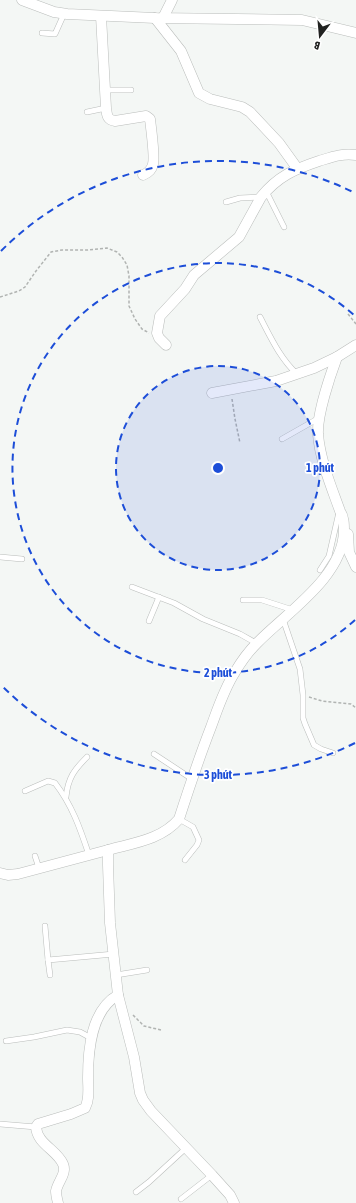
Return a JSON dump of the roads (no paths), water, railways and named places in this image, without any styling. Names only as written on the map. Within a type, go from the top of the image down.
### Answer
[{"type":"street","points":[[22,0],[54,12],[64,14],[159,18],[302,20],[356,33]]},
{"type":"street","points":[[159,18],[172,0]]},
{"type":"street","points":[[101,16],[106,108],[108,118],[115,121],[146,116],[150,119],[154,160],[151,168],[143,175]]},
{"type":"street","points":[[159,18],[181,51],[199,93],[210,99],[242,107],[250,112],[279,143],[296,168]]},
{"type":"street","points":[[166,345],[159,338],[157,333],[160,316],[185,289],[194,275],[239,237],[264,194],[278,180],[296,168],[338,155],[356,155]]},
{"type":"street","points":[[212,394],[276,381],[298,374],[326,363],[356,346]]},
{"type":"street","points":[[337,357],[320,417],[318,433],[325,468],[347,528],[350,552],[356,567]]},
{"type":"street","points":[[0,873],[8,875],[18,874],[108,850],[159,835],[174,825],[179,819],[192,779],[228,683],[256,643],[293,610],[324,578],[342,548],[344,533],[341,513]]},
{"type":"street","points":[[108,850],[110,923],[118,995],[134,1057],[140,1093],[151,1111],[212,1175],[230,1195],[234,1203]]},
{"type":"street","points":[[58,1203],[56,1192],[64,1174],[64,1169],[60,1159],[39,1138],[36,1128],[38,1124],[81,1111],[85,1108],[88,1099],[88,1055],[91,1038],[95,1025],[108,1001],[118,995]]},
{"type":"lane","points":[[42,33],[55,34],[64,14]]},
{"type":"lane","points":[[105,90],[131,90]]},
{"type":"lane","points":[[87,112],[106,108]]},
{"type":"lane","points":[[226,202],[264,194],[284,227]]},
{"type":"lane","points":[[260,317],[285,362],[298,374]]},
{"type":"lane","points":[[282,439],[320,417]]},
{"type":"lane","points":[[320,570],[329,556],[341,513]]},
{"type":"lane","points":[[0,557],[22,559]]},
{"type":"lane","points":[[132,587],[181,606],[203,620],[240,634],[256,643]]},
{"type":"lane","points":[[149,621],[159,597]]},
{"type":"lane","points":[[243,600],[262,600],[293,610]]},
{"type":"lane","points":[[283,619],[300,669],[303,695],[303,718],[314,745],[333,753]]},
{"type":"lane","points":[[154,754],[192,779]]},
{"type":"lane","points":[[66,797],[68,782],[72,774],[87,757]]},
{"type":"lane","points":[[25,791],[48,781],[52,781],[66,797],[81,830],[89,855]]},
{"type":"lane","points":[[179,819],[193,827],[199,840],[197,845],[185,860]]},
{"type":"lane","points":[[35,856],[39,868]]},
{"type":"lane","points":[[45,926],[50,976]]},
{"type":"lane","points":[[48,960],[114,954]]},
{"type":"lane","points":[[116,975],[147,970]]},
{"type":"lane","points":[[6,1041],[68,1030],[80,1032],[91,1038]]},
{"type":"lane","points":[[0,1124],[36,1128]]},
{"type":"lane","points":[[136,1192],[186,1148]]},
{"type":"lane","points":[[181,1199],[212,1175]]}]
